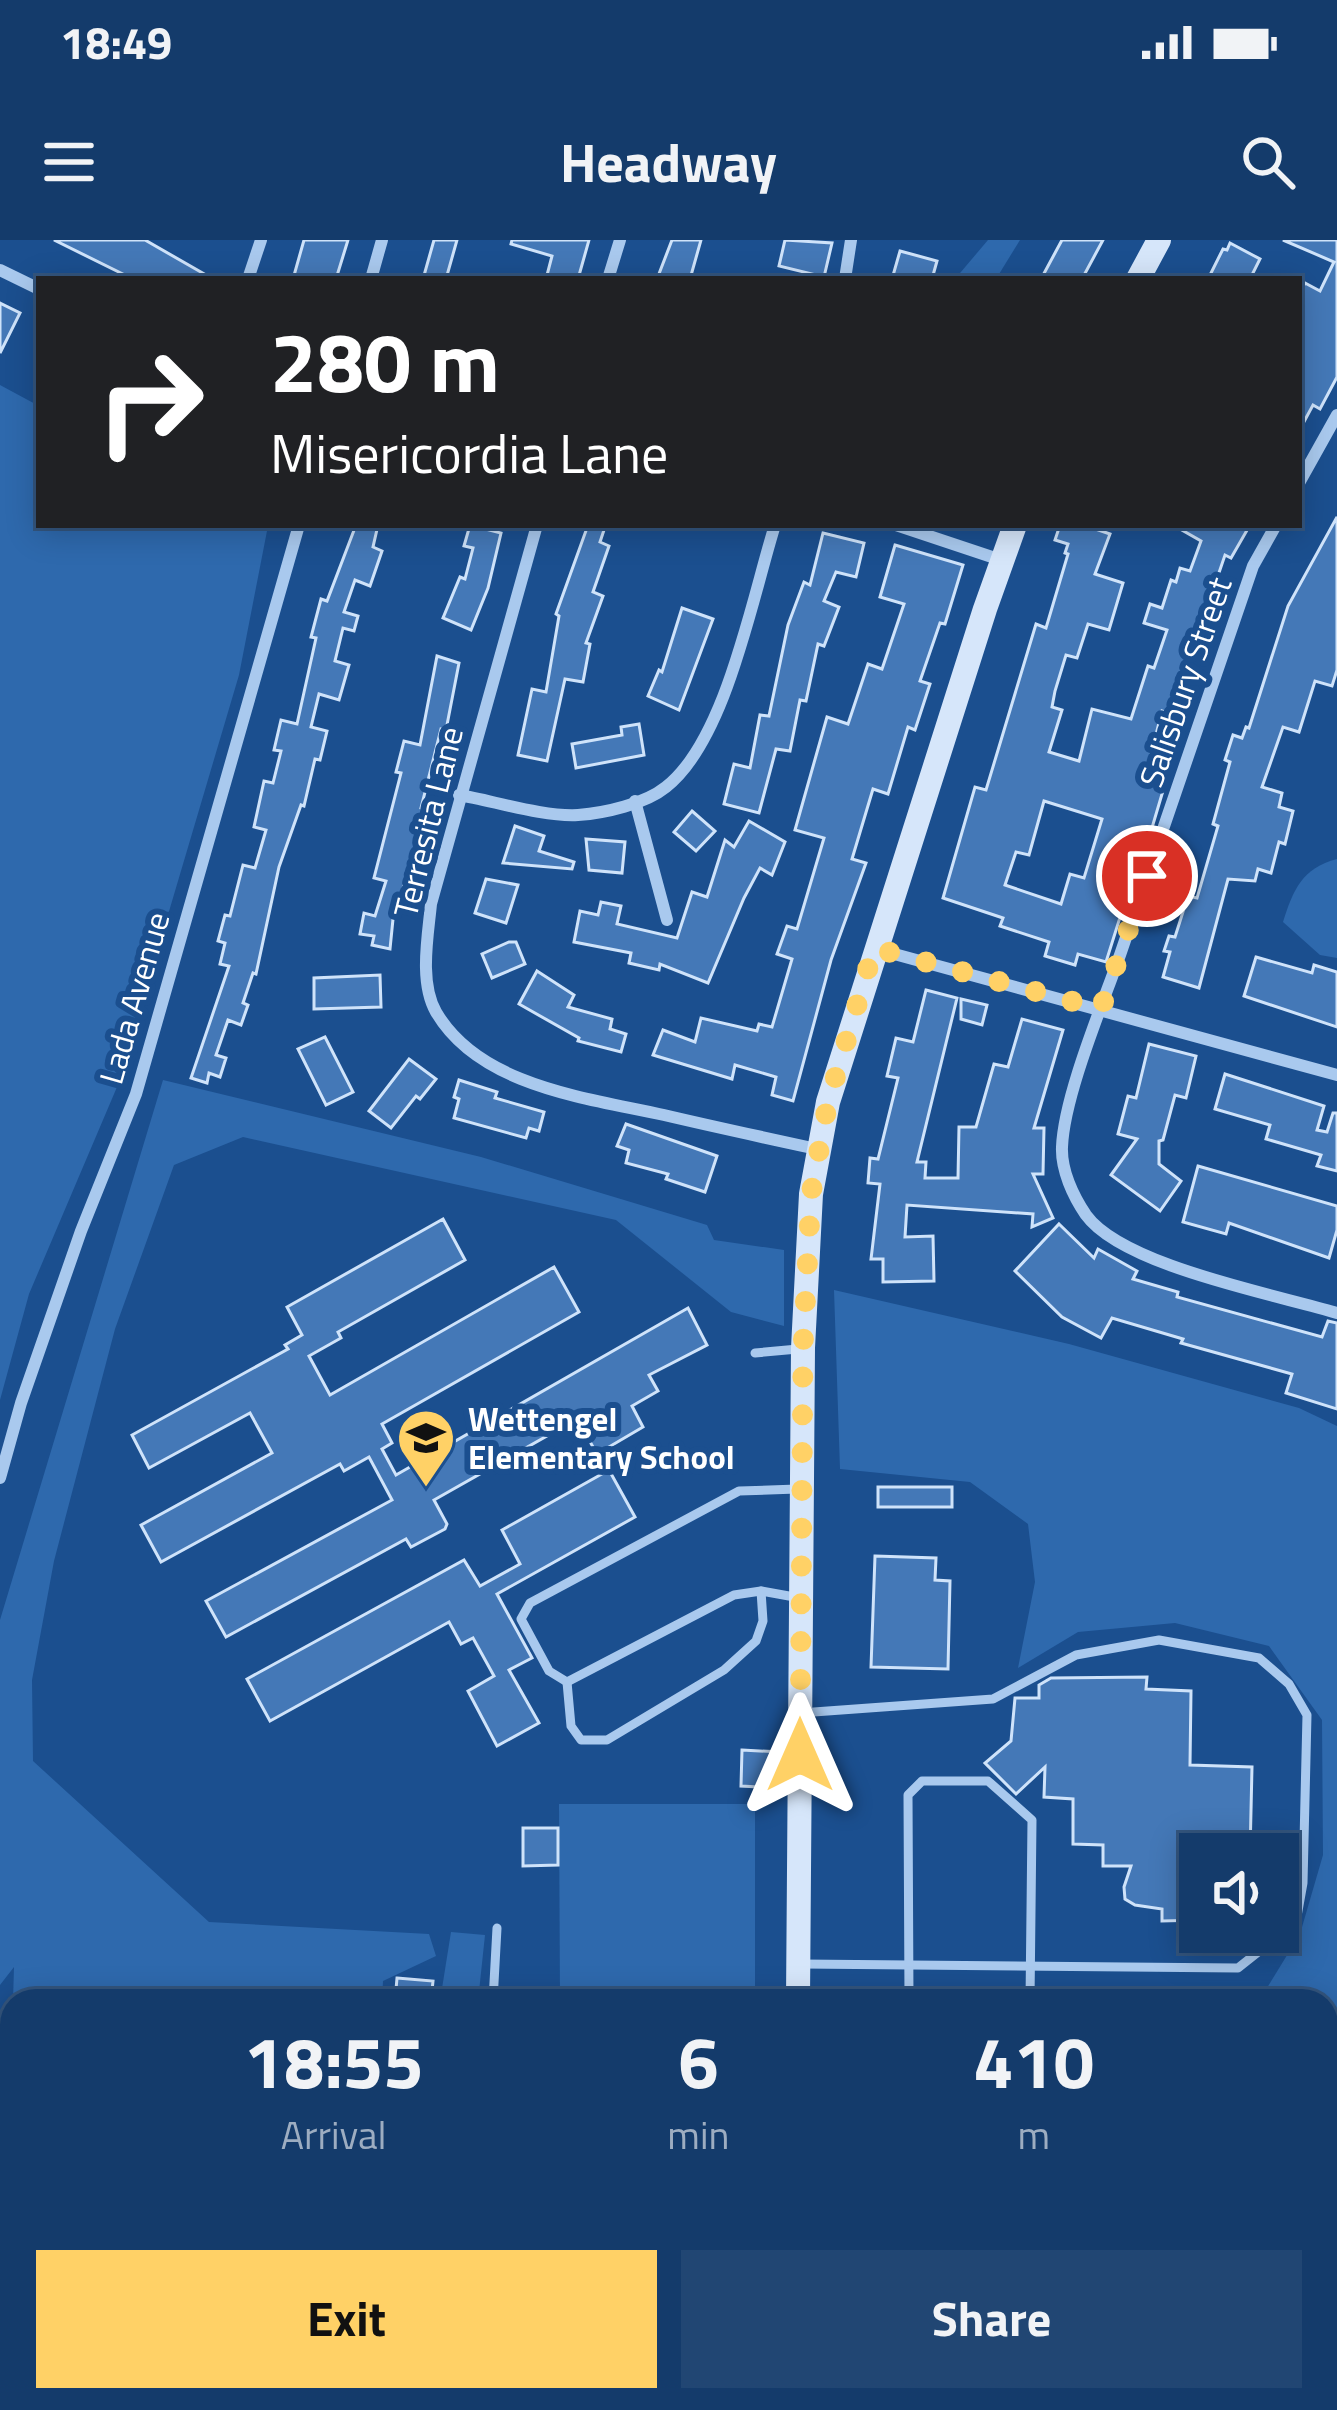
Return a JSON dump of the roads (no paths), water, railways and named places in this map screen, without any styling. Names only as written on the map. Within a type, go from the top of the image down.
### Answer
[{"type":"main road","points":[[1140,276],[1159,240]]},
{"type":"main road","points":[[798,1989],[803,1348],[817,1150],[874,948],[1014,528]]},
{"type":"street","points":[[249,276],[261,240]]},
{"type":"street","points":[[372,276],[382,240]]},
{"type":"street","points":[[609,276],[620,240]]},
{"type":"street","points":[[845,276],[851,240]]},
{"type":"street","points":[[0,270],[36,288]]},
{"type":"street","points":[[1302,478],[1337,415]]},
{"type":"street","name":"Lada Avenue","points":[[0,1478],[81,1231],[136,1094],[298,528]]},
{"type":"street","name":"Terresita Lane","points":[[536,528],[431,904],[426,957],[434,1009],[461,1045],[552,1090],[817,1150]]},
{"type":"street","points":[[459,795],[575,815],[664,789],[699,750],[719,707],[774,528]]},
{"type":"street","points":[[905,528],[1001,560]]},
{"type":"street","name":"Salisbury Street","points":[[1274,528],[1253,566],[1101,1009],[1067,1116],[1062,1150],[1069,1185],[1087,1216],[1112,1241],[1144,1257],[1337,1313]]},
{"type":"street","points":[[634,801],[667,920]]},
{"type":"street","points":[[874,948],[1337,1075]]},
{"type":"lane","points":[[755,1353],[803,1348]]},
{"type":"lane","points":[[567,1682],[549,1671],[521,1619],[530,1603],[740,1491],[802,1489]]},
{"type":"lane","points":[[567,1682],[734,1595],[761,1591],[801,1598]]},
{"type":"lane","points":[[567,1682],[571,1726],[581,1740],[607,1741],[724,1670],[756,1641],[763,1621],[761,1591]]},
{"type":"lane","points":[[799,1964],[1238,1968],[1296,1922],[1304,1883],[1307,1715],[1289,1684],[1259,1658],[1159,1640],[1076,1655],[993,1699],[800,1713]]},
{"type":"lane","points":[[909,1989],[908,1795],[922,1780],[988,1781],[1032,1820],[1030,1989]]},
{"type":"lane","points":[[493,1989],[496,1928]]},
{"type":"place","name":"Wettengel Elementary School","points":[[426,1489]]}]
